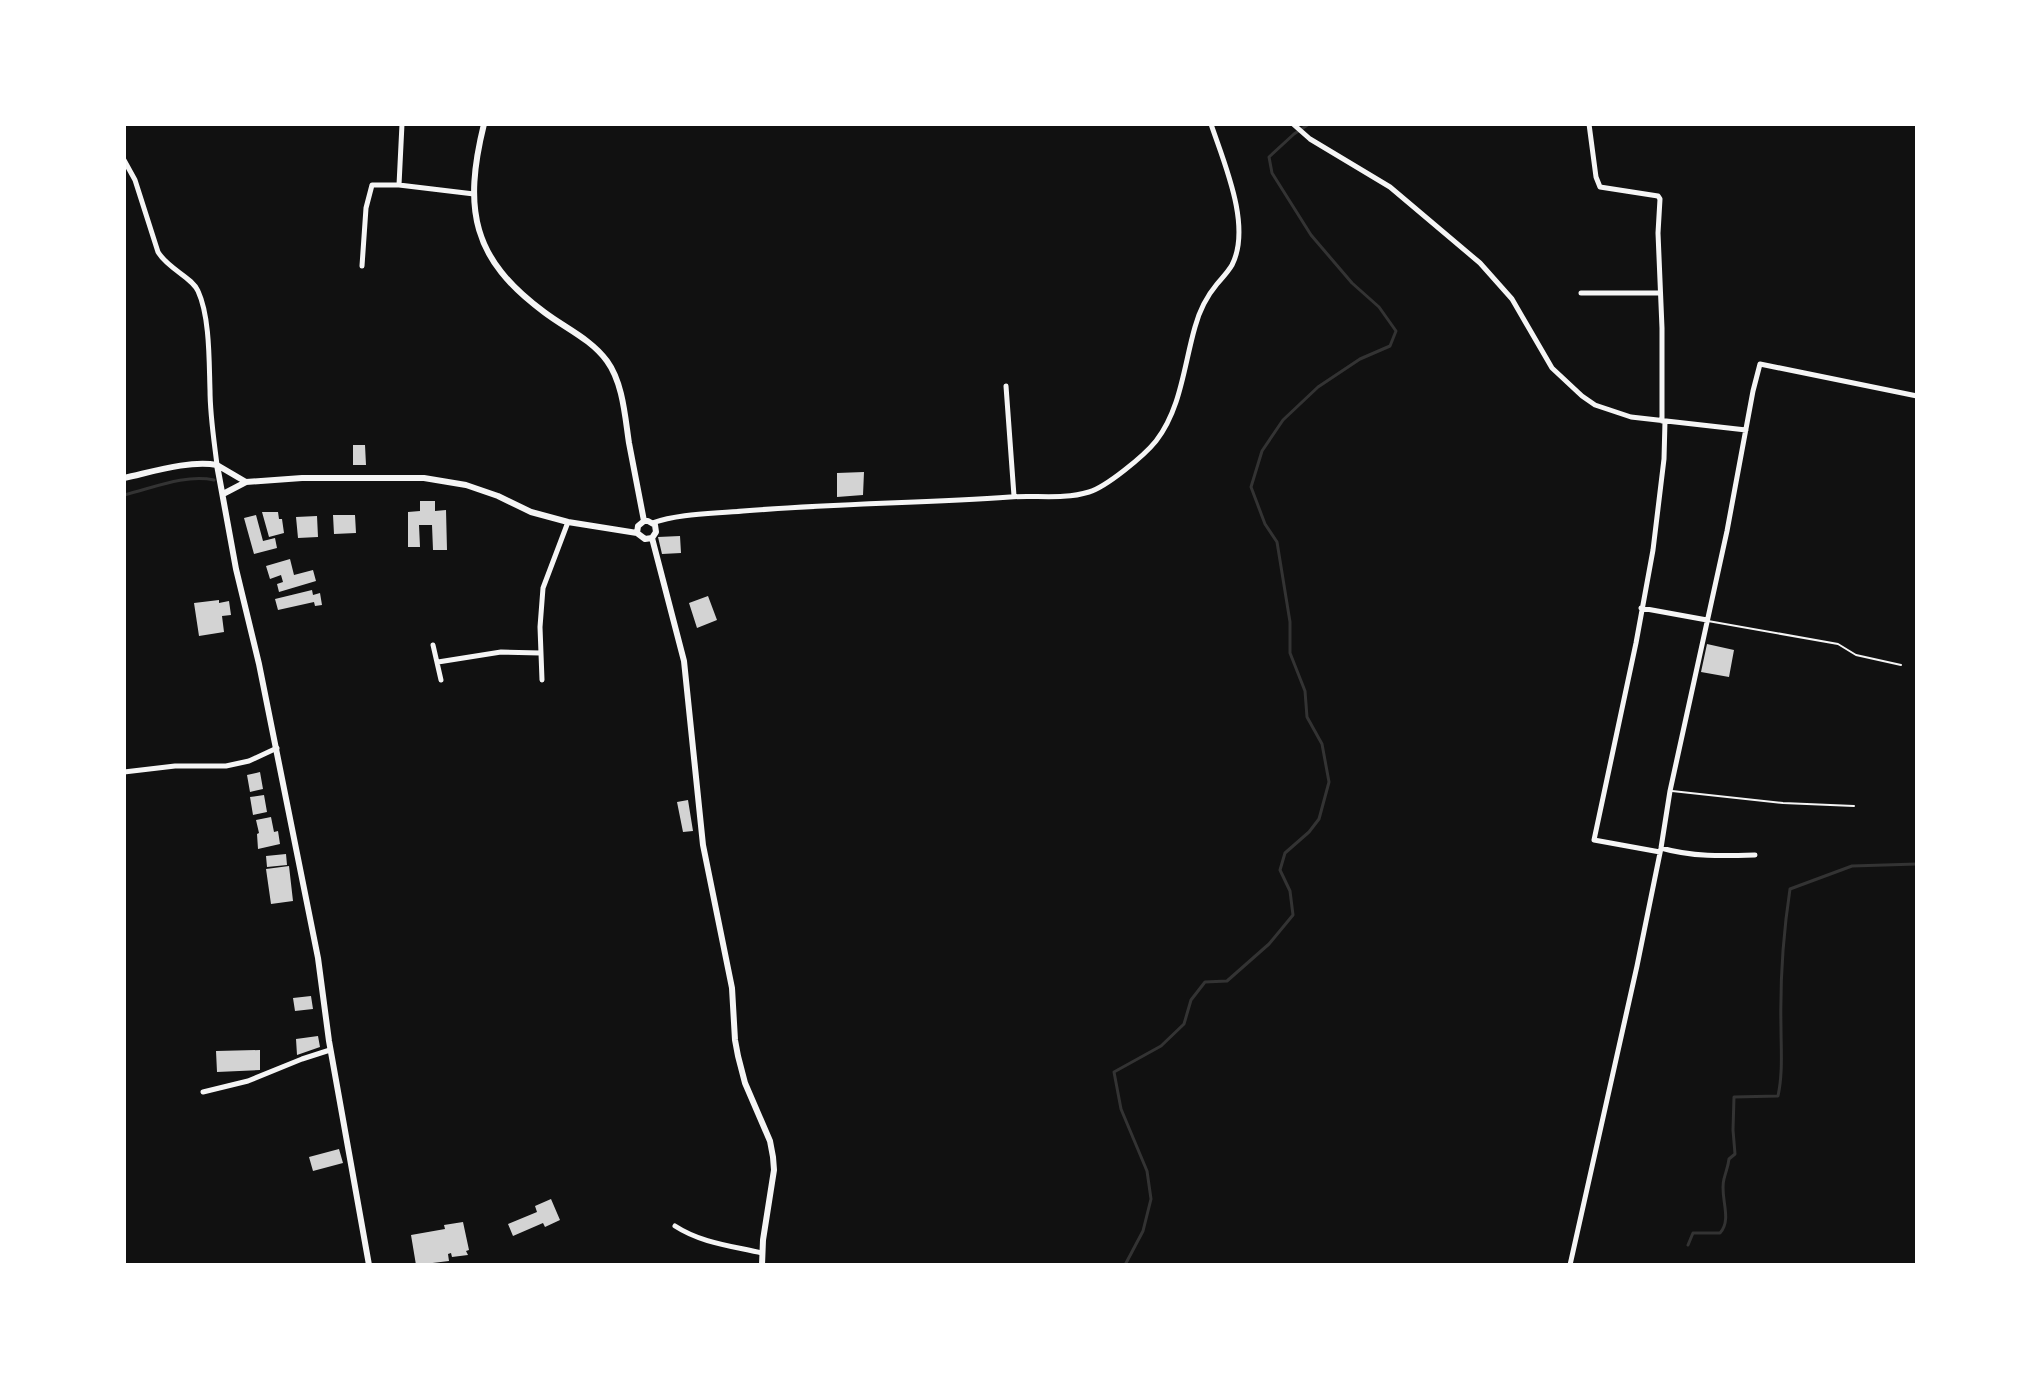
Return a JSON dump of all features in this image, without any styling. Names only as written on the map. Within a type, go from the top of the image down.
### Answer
[{"type":"street","points":[[399,185],[402,124]]},
{"type":"street","points":[[484,124],[474,194],[481,236],[496,267],[515,288],[544,312],[595,346],[608,362],[617,382],[644,521]]},
{"type":"street","points":[[644,521],[654,526],[675,517],[782,507],[1065,496],[1089,492],[1102,486],[1154,444],[1170,419],[1204,303],[1232,265],[1239,243],[1236,205],[1211,124]]},
{"type":"street","points":[[1293,124],[1310,139],[1390,187],[1480,263],[1512,299],[1552,368],[1595,405],[1631,417],[1746,430]]},
{"type":"street","points":[[1589,124],[1597,184],[1606,189],[1658,196],[1660,199],[1664,459],[1660,503],[1636,643],[1594,840],[1678,853],[1755,855]]},
{"type":"street","points":[[124,160],[135,180],[158,252],[164,261],[195,285],[204,311],[217,465],[318,958],[330,1050],[369,1265]]},
{"type":"street","points":[[362,266],[366,208],[370,188],[376,184],[474,194]]},
{"type":"street","points":[[1581,293],[1660,293]]},
{"type":"street","points":[[1570,1265],[1637,966],[1670,791],[1760,364],[1917,396]]},
{"type":"street","points":[[1006,386],[1014,496]]},
{"type":"street","points":[[124,478],[200,463],[217,465],[246,482]]},
{"type":"street","points":[[223,494],[246,482],[355,477],[440,480],[484,491],[531,512],[652,538]]},
{"type":"street","points":[[637,533],[638,526],[644,521]]},
{"type":"street","points":[[542,680],[543,588],[568,522]]},
{"type":"street","points":[[654,526],[652,538],[684,661],[703,845],[730,974],[735,1040],[745,1083],[770,1141],[773,1157],[762,1265]]},
{"type":"street","points":[[1641,608],[1707,620]]},
{"type":"street","points":[[433,645],[441,680]]},
{"type":"street","points":[[438,662],[501,652],[540,653]]},
{"type":"street","points":[[124,772],[175,766],[226,766],[249,761],[277,748]]},
{"type":"street","points":[[203,1092],[248,1081],[330,1050]]},
{"type":"street","points":[[675,1226],[689,1235],[711,1242],[762,1253]]},
{"type":"lane","points":[[1707,620],[1838,644],[1856,655],[1901,665]]},
{"type":"lane","points":[[1670,791],[1796,804],[1854,806]]},
{"type":"building","points":[[353,445],[365,445],[366,465],[353,465]]},
{"type":"building","points":[[864,472],[863,495],[837,497],[837,473]]},
{"type":"building","points":[[420,501],[435,501],[435,511],[446,510],[447,550],[433,550],[432,525],[419,525],[420,547],[408,547],[408,512],[420,511]]},
{"type":"building","points":[[262,512],[278,512],[284,533],[269,537]]},
{"type":"building","points":[[256,515],[263,541],[275,538],[277,548],[254,554],[244,518]]},
{"type":"building","points":[[333,515],[355,515],[356,533],[334,534]]},
{"type":"building","points":[[317,516],[318,537],[298,538],[296,517]]},
{"type":"building","points":[[680,536],[681,553],[662,554],[658,537]]},
{"type":"building","points":[[290,559],[294,575],[313,570],[316,581],[279,592],[277,584],[283,582],[281,575],[270,579],[266,566]]},
{"type":"building","points":[[312,590],[313,595],[320,593],[322,605],[315,606],[314,602],[278,610],[275,599]]},
{"type":"building","points":[[708,596],[717,620],[697,628],[689,603]]},
{"type":"building","points":[[219,600],[219,603],[229,601],[231,615],[222,616],[224,632],[199,636],[194,603]]},
{"type":"building","points":[[1707,644],[1734,650],[1729,677],[1701,672]]},
{"type":"building","points":[[260,772],[263,789],[250,792],[247,775]]},
{"type":"building","points":[[264,795],[267,812],[253,815],[250,797]]},
{"type":"building","points":[[688,800],[693,831],[683,832],[677,802]]},
{"type":"building","points":[[271,817],[280,844],[258,849],[256,820]]},
{"type":"building","points":[[286,854],[287,865],[267,867],[266,856]]},
{"type":"building","points":[[289,866],[293,901],[271,904],[266,869]]},
{"type":"building","points":[[311,996],[313,1009],[295,1011],[293,998]]},
{"type":"building","points":[[318,1036],[320,1047],[297,1055],[296,1039]]},
{"type":"building","points":[[260,1050],[260,1070],[217,1072],[216,1051]]},
{"type":"building","points":[[339,1149],[343,1163],[313,1171],[309,1157]]},
{"type":"building","points":[[551,1199],[560,1220],[545,1227],[543,1223],[513,1236],[508,1224],[537,1212],[535,1206]]},
{"type":"building","points":[[463,1222],[468,1255],[452,1257],[451,1253],[448,1254],[449,1261],[416,1265],[411,1235],[445,1229],[444,1225]]},
{"type":"waterway","points":[[1125,1265],[1143,1231],[1151,1199],[1147,1171],[1121,1109],[1114,1072],[1161,1046],[1184,1024],[1191,1000],[1205,982],[1227,981],[1269,944],[1293,915],[1290,891],[1280,870],[1285,853],[1319,819],[1329,782],[1322,744],[1307,717],[1305,691],[1290,653],[1290,622],[1277,542],[1265,524],[1251,487],[1262,451],[1283,420],[1318,387],[1360,359],[1390,346],[1396,331],[1379,307],[1352,283],[1311,235],[1272,173],[1269,157],[1309,124]]},
{"type":"waterway","points":[[124,495],[180,480],[214,480]]},
{"type":"waterway","points":[[1688,1245],[1693,1233],[1720,1233],[1724,1227],[1723,1186],[1729,1159],[1735,1154],[1734,1097],[1778,1096],[1782,958],[1790,889],[1852,866],[1917,864]]}]
